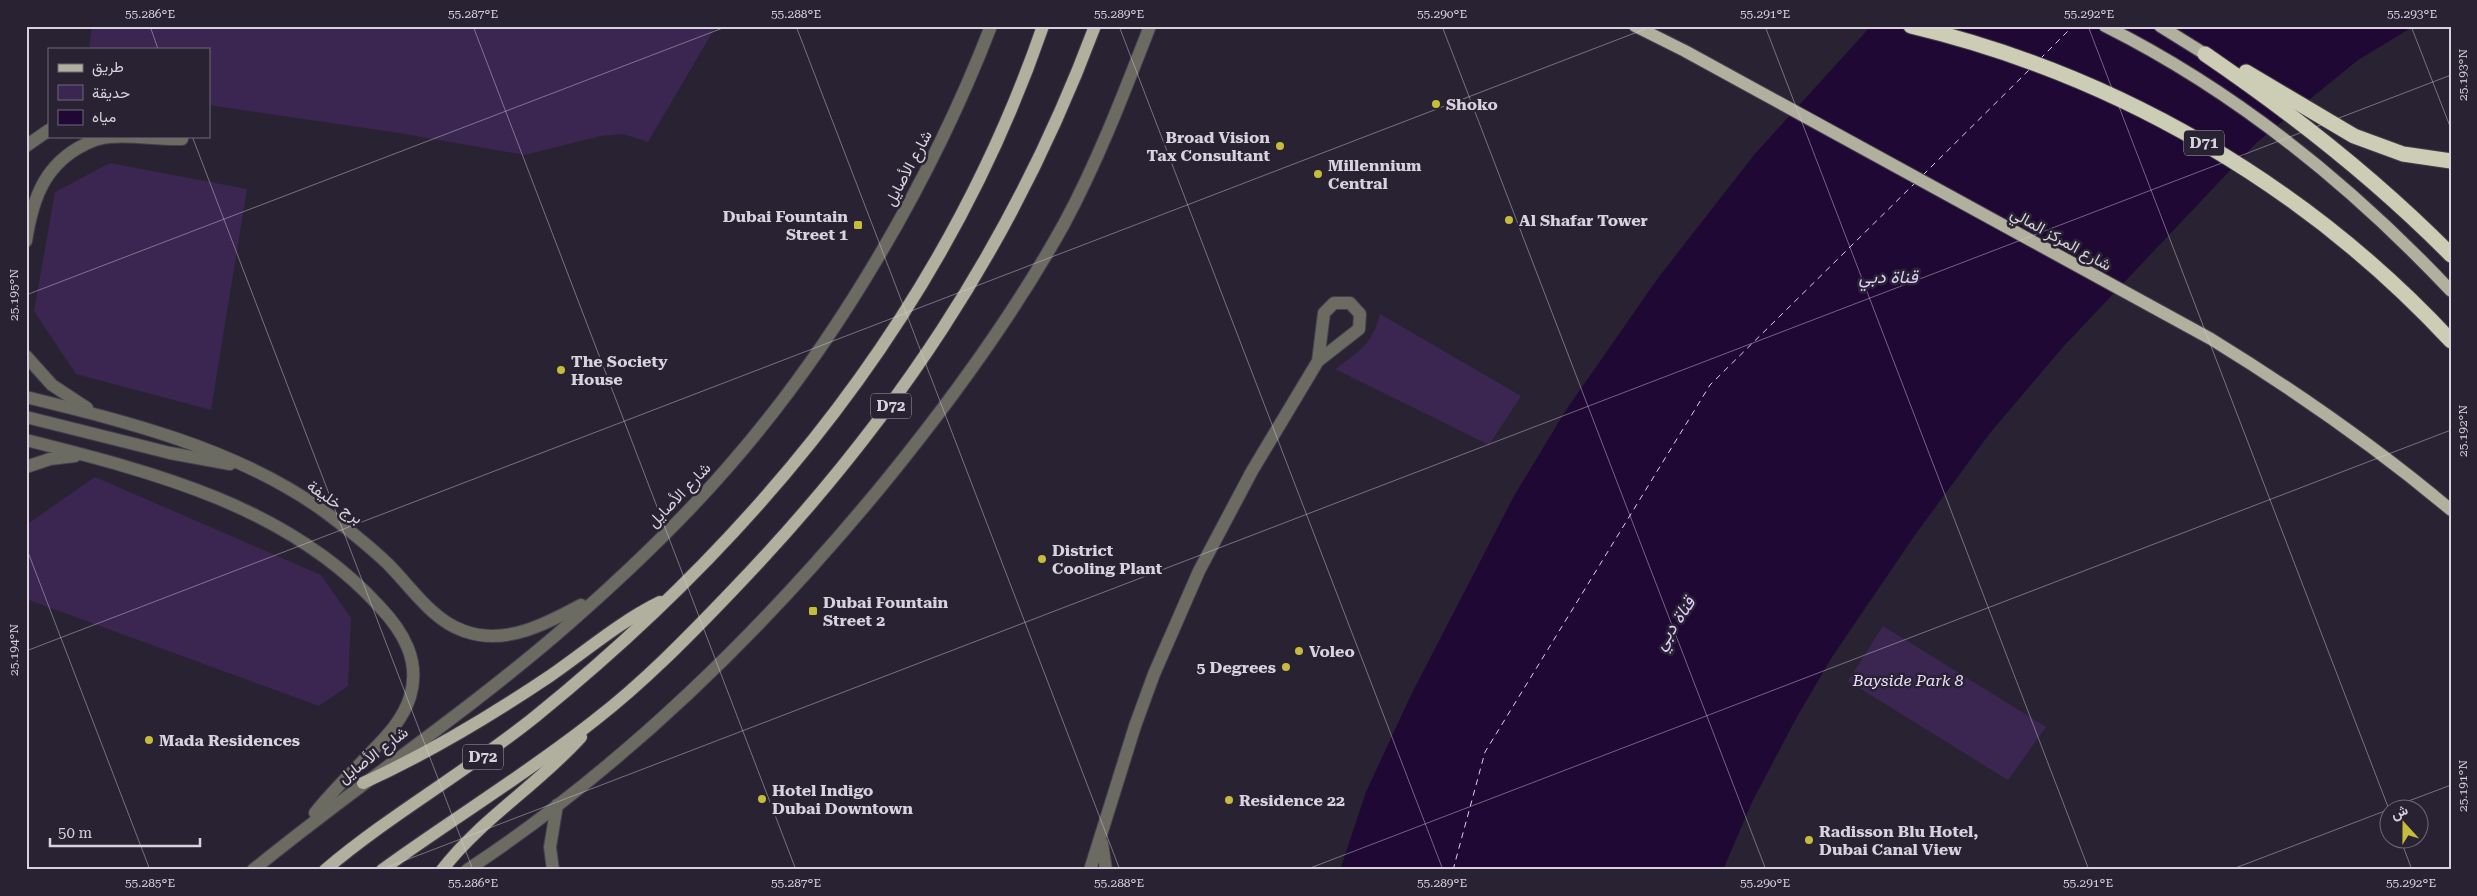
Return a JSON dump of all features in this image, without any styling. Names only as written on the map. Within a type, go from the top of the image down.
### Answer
[{"type":"highway","name":"D71","points":[[1911,26],[1979,44],[2032,62],[2092,86],[2177,128],[2219,152],[2306,212],[2394,284],[2451,341]]},
{"type":"highway","points":[[2205,54],[2267,84],[2354,136],[2403,154],[2451,161]]},
{"type":"highway","points":[[2205,54],[2286,111],[2339,153],[2386,193],[2451,255]]},
{"type":"main road","name":"D72","points":[[325,870],[527,723],[676,594],[751,515],[796,462],[869,367],[903,317],[963,212],[990,158],[1017,95],[1043,26]]},
{"type":"main road","name":"D72","points":[[382,870],[596,720],[696,628],[751,571],[842,469],[895,400],[961,303],[1000,235],[1056,122],[1095,26]]},
{"type":"main road","name":"شارع المركز المالي","points":[[1635,26],[1685,51],[2239,356],[2397,466],[2451,510]]},
{"type":"main road","points":[[2105,26],[2176,65],[2273,130],[2352,194],[2390,228],[2451,291]]},
{"type":"main road","points":[[2160,26],[2205,54]]},
{"type":"main road","points":[[363,784],[406,764],[488,717],[634,616],[676,594]]},
{"type":"main road","points":[[442,870],[479,830],[547,772],[596,720]]},
{"type":"street","name":"شارع الأصايل","points":[[253,870],[303,829],[514,669],[597,597],[664,535],[727,469],[757,434],[819,348],[876,259],[928,167],[963,95],[991,26]]},
{"type":"street","points":[[467,870],[557,805],[662,716],[737,646],[846,529],[946,404],[1018,301],[1064,223],[1104,141],[1150,26]]},
{"type":"street","points":[[26,146],[48,131]]},
{"type":"street","points":[[26,241],[32,206],[40,186],[52,168],[68,154],[87,143],[104,138]]},
{"type":"street","points":[[145,138],[182,139],[180,138]]},
{"type":"street","points":[[1090,870],[1135,726],[1176,622],[1225,520],[1318,361],[1359,329],[1360,314],[1350,303],[1334,302],[1324,313],[1318,361]]},
{"type":"street","points":[[26,356],[52,385],[98,415]]},
{"type":"street","name":"برج خليفة","points":[[26,397],[98,415],[205,448],[245,466],[320,509],[355,535],[388,564],[444,620],[463,631],[485,636],[507,636],[536,627],[597,597]]},
{"type":"street","points":[[26,417],[195,459],[245,466]]},
{"type":"street","points":[[26,440],[128,466],[210,495],[253,513],[285,530],[345,573],[397,626],[408,647],[413,672],[410,696],[401,719],[386,738],[342,781],[303,829]]},
{"type":"street","points":[[26,467],[50,459],[87,455]]},
{"type":"street","points":[[553,870],[550,847],[557,805]]},
{"type":"street","points":[[1102,834],[1102,852],[1106,870]]},
{"type":"green space","points":[[92,26],[716,26],[648,142],[623,134],[600,136],[525,155],[399,133],[210,105],[210,48],[89,48]]},
{"type":"green space","points":[[110,163],[247,189],[211,410],[76,374],[34,311],[55,192]]},
{"type":"green space","points":[[1380,314],[1521,396],[1489,445],[1335,369],[1358,352],[1369,340]]},
{"type":"green space","points":[[95,477],[321,575],[351,618],[348,686],[319,706],[26,599],[26,525]]},
{"type":"green space","name":"Bayside Park 8","points":[[1883,626],[2046,727],[2008,780],[1848,681]]},
{"type":"water","name":"قناة دبي","points":[[1871,26],[2414,26],[2358,60],[2256,143],[2063,347],[1990,433],[1915,535],[1832,657],[1798,715],[1752,802],[1723,870],[1340,870],[1366,792],[1411,695],[1514,496],[1566,410],[1658,278],[1754,155]]},
{"type":"ferry route","points":[[2040,59],[2073,26]]},
{"type":"ferry route","points":[[1923,175],[2030,69]]},
{"type":"ferry route","points":[[1453,870],[1485,752],[1710,385],[1915,183]]},
{"type":"place","name":"Shoko","points":[[1436,104]]},
{"type":"place","name":"Broad Vision Tax Consultant","points":[[1280,146]]},
{"type":"place","name":"Millennium Central","points":[[1318,174]]},
{"type":"place","name":"Al Shafar Tower","points":[[1509,220]]},
{"type":"place","name":"Dubai Fountain Street 1","points":[[858,225]]},
{"type":"place","name":"The Society House","points":[[561,370]]},
{"type":"place","name":"District Cooling Plant","points":[[1042,559]]},
{"type":"place","name":"Dubai Fountain Street 2","points":[[813,611]]},
{"type":"place","name":"Voleo","points":[[1299,651]]},
{"type":"place","name":"5 Degrees","points":[[1286,667]]},
{"type":"place","name":"Mada Residences","points":[[149,740]]},
{"type":"place","name":"Hotel Indigo Dubai Downtown","points":[[762,799]]},
{"type":"place","name":"Residence 22","points":[[1229,800]]},
{"type":"place","name":"Radisson Blu Hotel, Dubai Canal View","points":[[1809,840]]}]
